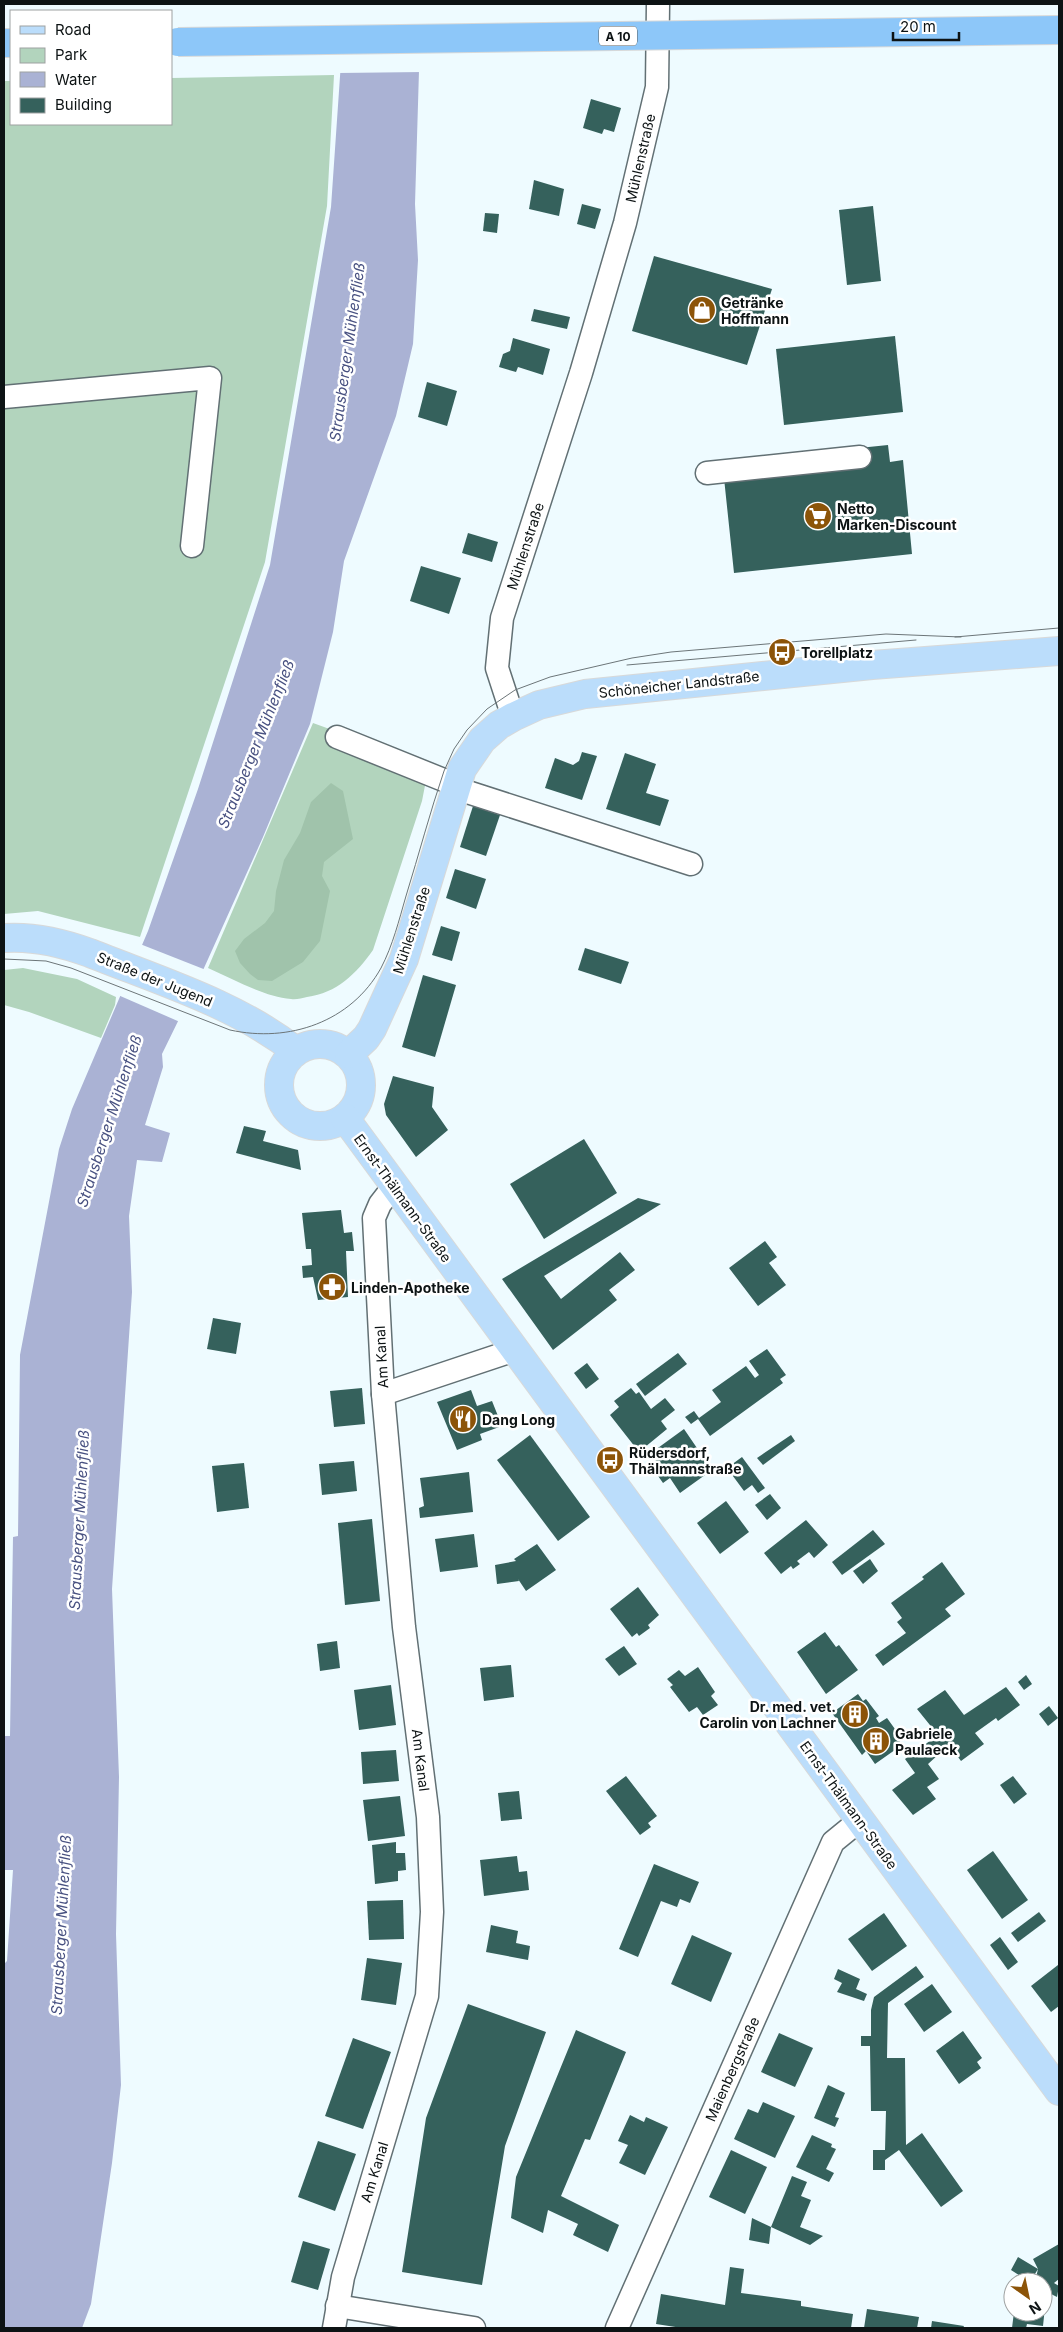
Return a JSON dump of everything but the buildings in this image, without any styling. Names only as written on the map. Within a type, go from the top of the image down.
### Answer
[{"type":"highway","name":"A 10","points":[[172,42],[1059,30]]},
{"type":"main road","name":"Schöneicher Landstraße","points":[[513,717],[539,705],[585,694],[872,665],[1059,651]]},
{"type":"main road","name":"Mühlenstraße","points":[[349,1054],[366,1038],[372,1029],[404,959],[455,786],[468,758],[482,740],[499,725],[513,717]]},
{"type":"main road","name":"Straße der Jugend","points":[[4,938],[23,936],[90,953],[238,1013],[275,1035],[296,1051]]},
{"type":"main road","points":[[323,1043],[337,1047],[349,1054],[358,1069],[362,1087],[354,1109],[345,1118],[334,1124],[321,1126],[308,1124],[296,1119],[280,1098],[280,1072],[287,1060],[296,1051],[309,1045],[323,1043]]},
{"type":"main road","name":"Ernst-Thälmann-Straße","points":[[345,1118],[1059,2091]]},
{"type":"street","name":"Mühlenstraße","points":[[513,717],[497,668],[502,618],[581,374],[625,222],[657,86],[658,4]]},
{"type":"street","points":[[4,397],[210,378],[192,546]]},
{"type":"street","points":[[707,473],[860,457]]},
{"type":"street","points":[[337,738],[455,786],[691,864]]},
{"type":"street","name":"Am Kanal","points":[[334,2328],[343,2277],[427,1996],[432,1912],[428,1817],[404,1627],[383,1394],[374,1218],[380,1204],[394,1186]]},
{"type":"street","points":[[383,1394],[515,1350]]},
{"type":"street","name":"Maienbergstraße","points":[[618,2328],[833,1842],[860,1820]]},
{"type":"street","points":[[337,2306],[474,2328]]},
{"type":"green space","points":[[334,75],[327,206],[265,562],[140,937],[38,911],[4,914],[4,81],[10,81],[10,125],[172,125],[172,78]]},
{"type":"green space","points":[[313,723],[429,765],[422,801],[373,950],[360,967],[337,987],[318,995],[299,999],[281,998],[259,991],[208,968]]},
{"type":"green space","points":[[331,783],[343,791],[353,839],[324,862],[322,876],[330,891],[320,941],[303,962],[272,981],[258,980],[240,963],[235,951],[244,939],[265,923],[274,911],[276,891],[284,860],[300,833],[311,802]]},
{"type":"green space","points":[[23,968],[77,979],[116,997],[115,1005],[101,1038],[4,1005],[4,970]]},
{"type":"water","name":"Strausberger Mühlenfließ","points":[[345,4],[421,4],[415,204],[418,260],[413,344],[396,416],[344,561],[333,632],[310,724],[263,837],[204,968],[162,1054],[163,1067],[145,1125],[170,1133],[162,1162],[137,1160],[129,1216],[132,1292],[112,1589],[119,1777],[116,1934],[121,2085],[112,2163],[91,2304],[82,2328],[4,2328],[4,1964],[7,1961],[13,1870],[4,1870],[4,1736],[10,1736],[13,1537],[18,1536],[20,1355],[59,1149],[72,1109],[148,931],[198,789],[270,565],[331,207]]},
{"type":"pier","points":[[342,4],[423,4],[423,72],[338,73]]},
{"type":"pier","points":[[140,944],[206,970],[180,1022],[118,995]]},
{"type":"tram line","points":[[955,637],[1059,628]]},
{"type":"tram line","points":[[4,959],[46,961],[71,968],[230,1030],[274,1033],[296,1030],[316,1024],[336,1015],[353,1002],[368,987],[381,968],[395,932],[444,771],[454,749],[467,730],[487,709],[515,690],[550,677],[632,658],[671,652],[886,634],[961,637]]},
{"type":"tram line","points":[[627,665],[916,640]]},
{"type":"place","name":"Getränke Hoffmann","points":[[702,310]]},
{"type":"place","name":"Netto Marken-Discount","points":[[818,516]]},
{"type":"place","name":"Torellplatz","points":[[782,652]]},
{"type":"place","name":"Linden-Apotheke","points":[[332,1287]]},
{"type":"place","name":"Dang Long","points":[[463,1419]]},
{"type":"place","name":"Rüdersdorf, Thälmannstraße","points":[[610,1460]]},
{"type":"place","name":"Dr. med. vet. Carolin von Lachner","points":[[855,1714]]},
{"type":"place","name":"Gabriele Paulaeck","points":[[876,1741]]}]
